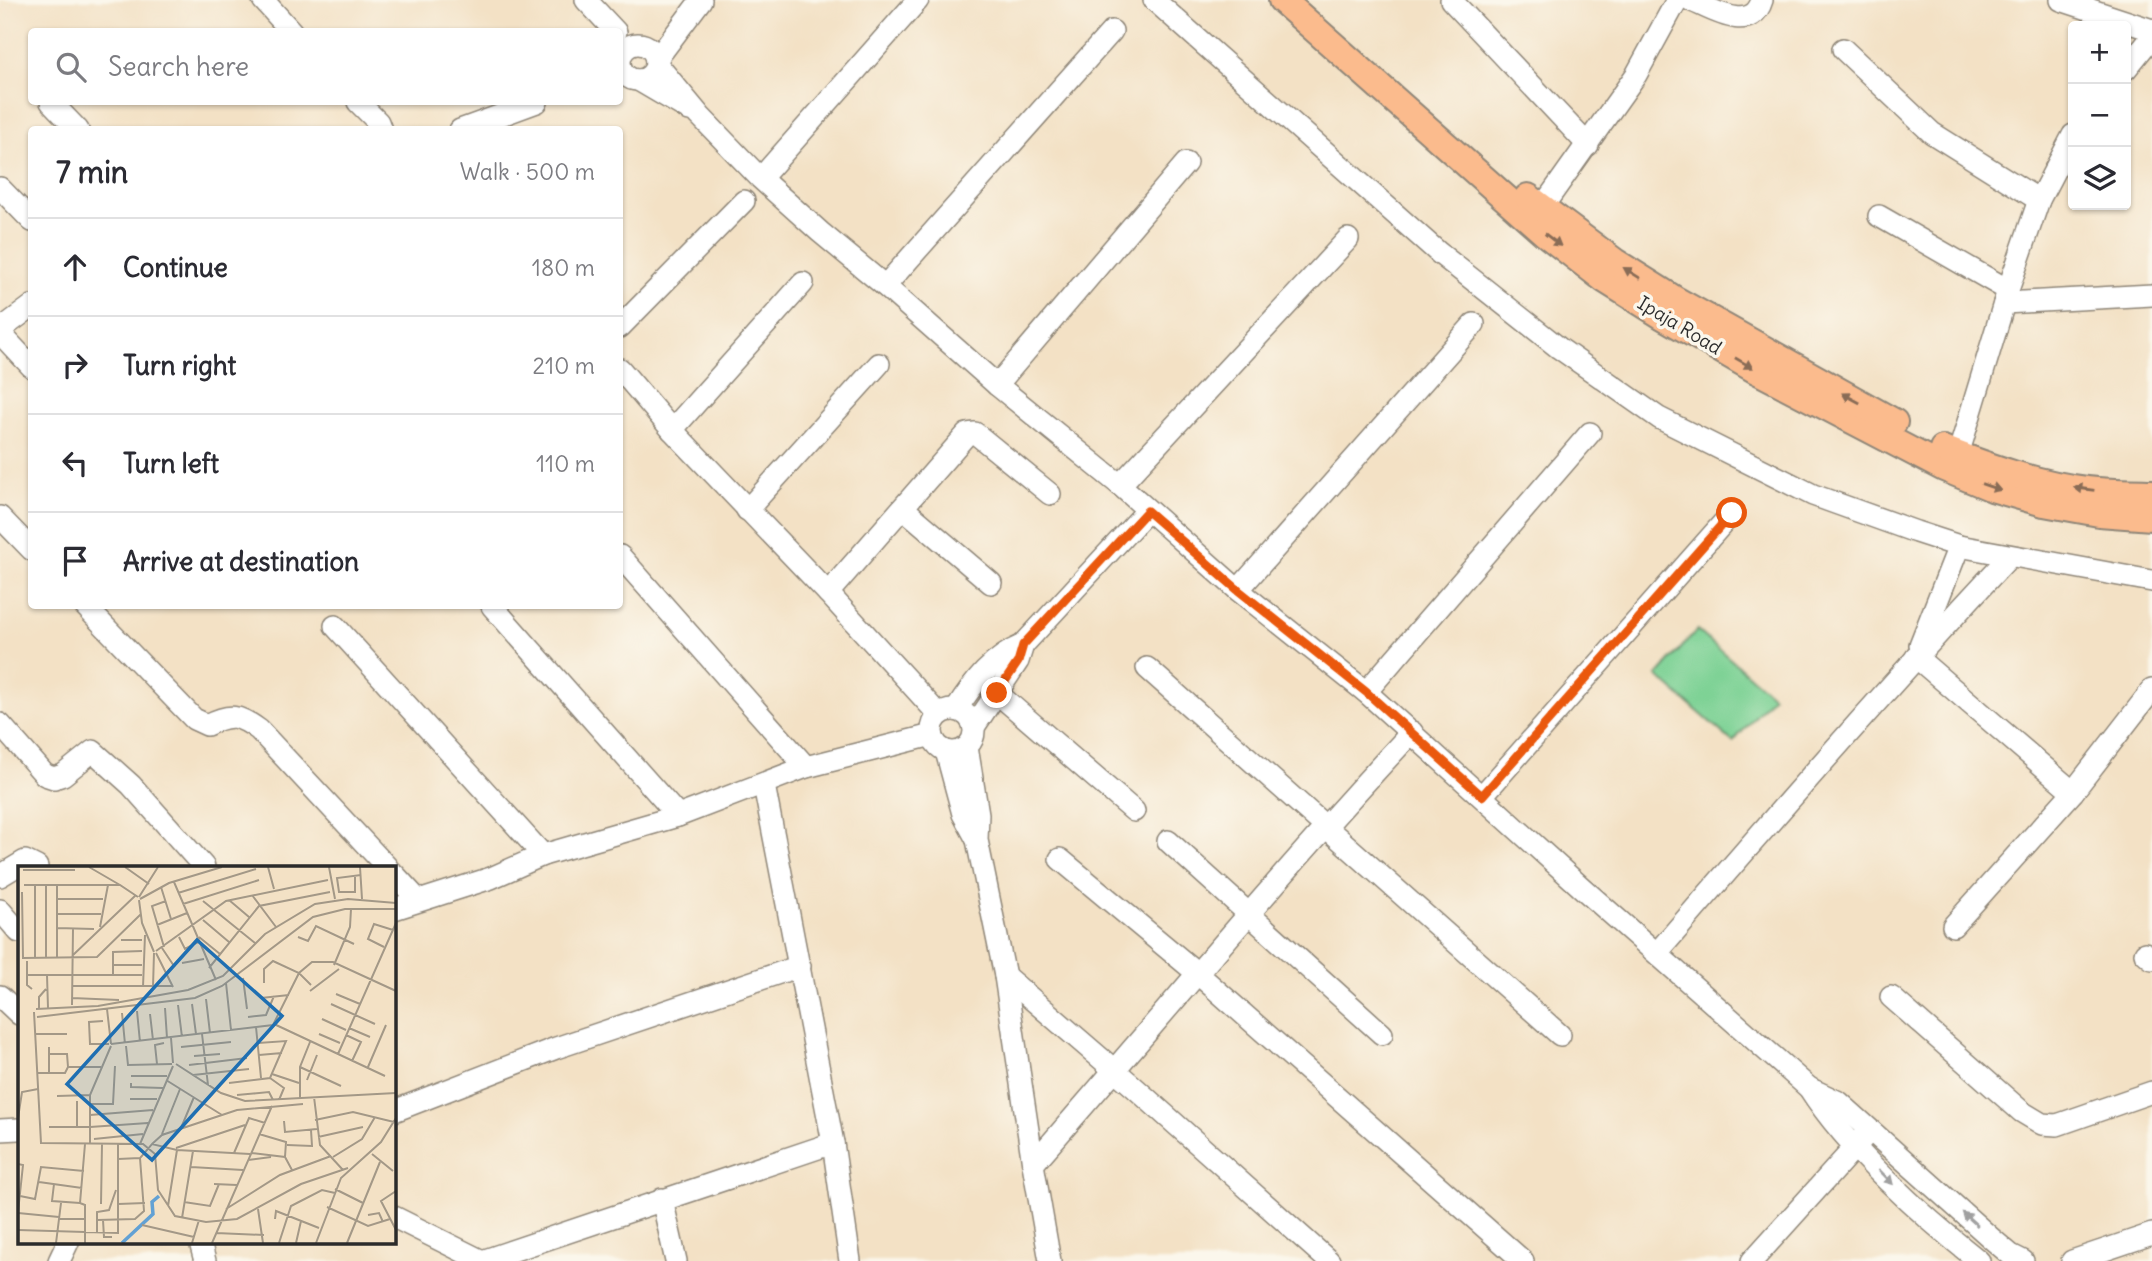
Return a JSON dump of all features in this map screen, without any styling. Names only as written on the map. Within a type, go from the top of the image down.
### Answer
[{"type":"main road","name":"Ipaja Road","points":[[1282,0],[1546,234],[1604,279],[1668,308],[1958,455],[2044,482],[2087,490],[2152,493]]},
{"type":"main road","name":"Ipaja Road","points":[[1308,0],[1541,209],[1615,262],[1668,308],[1756,370],[1944,468],[1980,483],[2044,503],[2099,513],[2152,517]]},
{"type":"street","points":[[586,0],[613,28]]},
{"type":"street","points":[[761,178],[918,0]]},
{"type":"street","points":[[1154,0],[1439,253],[1559,348],[1659,418],[1813,495],[1959,546],[2152,581]]},
{"type":"street","points":[[1451,0],[1588,145]]},
{"type":"street","points":[[1541,209],[1636,75],[1677,0]]},
{"type":"street","points":[[1690,0],[1738,19],[1749,17],[1760,7],[1762,0]]},
{"type":"street","points":[[2061,0],[2152,30]]},
{"type":"street","points":[[633,49],[700,1]]},
{"type":"street","points":[[275,4],[290,28]]},
{"type":"street","points":[[885,286],[1112,31]]},
{"type":"street","points":[[2131,63],[2152,37]]},
{"type":"street","points":[[630,80],[650,75],[633,49]]},
{"type":"street","points":[[633,49],[761,178],[820,232],[997,385],[1120,485],[1238,590],[1366,692],[1809,1088],[1827,1115],[1863,1138],[2011,1255],[2023,1261]]},
{"type":"street","points":[[1843,50],[1932,133],[2039,200]]},
{"type":"street","points":[[630,80],[700,116]]},
{"type":"street","points":[[54,105],[74,126]]},
{"type":"street","points":[[361,105],[380,126]]},
{"type":"street","points":[[471,126],[529,105]]},
{"type":"street","points":[[1958,455],[2006,296],[2039,200],[2068,145]]},
{"type":"street","points":[[997,385],[1186,163]]},
{"type":"street","points":[[0,188],[28,217]]},
{"type":"street","points":[[623,324],[744,201]]},
{"type":"street","points":[[1879,216],[2006,296],[2152,295]]},
{"type":"street","points":[[1120,485],[1348,239]]},
{"type":"street","points":[[672,430],[803,283]]},
{"type":"street","points":[[28,309],[0,331],[28,362]]},
{"type":"street","points":[[1238,590],[1474,324]]},
{"type":"street","points":[[747,510],[879,364]]},
{"type":"street","points":[[623,373],[672,430],[828,593],[952,731],[978,814],[977,840],[1005,975],[1050,1261]]},
{"type":"street","points":[[828,593],[967,434],[975,433],[1050,494]]},
{"type":"street","points":[[1366,692],[1590,433]]},
{"type":"street","points":[[903,508],[991,583]]},
{"type":"street","points":[[952,731],[969,689],[987,667],[1006,652],[1023,645],[1147,511]]},
{"type":"street","points":[[1482,796],[1732,513]]},
{"type":"street","points":[[0,517],[28,546]]},
{"type":"street","points":[[1916,657],[1959,546]]},
{"type":"street","points":[[1657,953],[1799,787],[2010,556]]},
{"type":"street","points":[[623,559],[806,767]]},
{"type":"street","points":[[88,609],[194,719],[207,725],[231,716],[246,720],[259,730],[386,866]]},
{"type":"street","points":[[495,609],[678,816]]},
{"type":"street","points":[[335,626],[543,855]]},
{"type":"street","points":[[396,908],[491,878],[543,855],[678,816],[806,767],[952,731],[997,693],[1018,662],[1023,645]]},
{"type":"street","points":[[1916,657],[2073,792]]},
{"type":"street","points":[[1147,668],[1560,1035]]},
{"type":"street","points":[[1953,926],[2073,792],[2152,690]]},
{"type":"street","points":[[997,693],[1134,811]]},
{"type":"street","points":[[0,724],[46,775],[54,778],[63,775],[93,751],[131,785],[203,866]]},
{"type":"street","points":[[1033,1164],[1325,825],[1412,733]]},
{"type":"street","points":[[764,785],[833,1143],[850,1261]]},
{"type":"street","points":[[1168,841],[1382,1034]]},
{"type":"street","points":[[1060,859],[1197,973],[1523,1261]]},
{"type":"street","points":[[0,876],[25,861],[35,866]]},
{"type":"street","points":[[396,876],[418,900]]},
{"type":"street","points":[[0,910],[18,931]]},
{"type":"street","points":[[396,1110],[556,1048],[800,966]]},
{"type":"street","points":[[1005,975],[1329,1261]]},
{"type":"street","points":[[0,996],[18,1013]]},
{"type":"street","points":[[1891,997],[2022,1112],[2042,1124],[2057,1125],[2152,1092]]},
{"type":"street","points":[[0,1130],[18,1129]]},
{"type":"street","points":[[1752,1261],[1863,1138]]},
{"type":"street","points":[[1863,1138],[1897,1188],[1979,1261]]},
{"type":"street","points":[[396,1218],[482,1261],[833,1143]]},
{"type":"street","points":[[662,1199],[676,1261]]},
{"type":"street","points":[[2072,1261],[2152,1234]]},
{"type":"street","points":[[59,1261],[67,1244]]},
{"type":"street","points":[[201,1244],[205,1261]]},
{"type":"green space","points":[[1697,630],[1773,696],[1733,742],[1657,676]]},
{"type":"route","points":[[997,693],[1018,662],[1023,645],[1147,511],[1238,590],[1366,692],[1482,796],[1732,513]]}]
